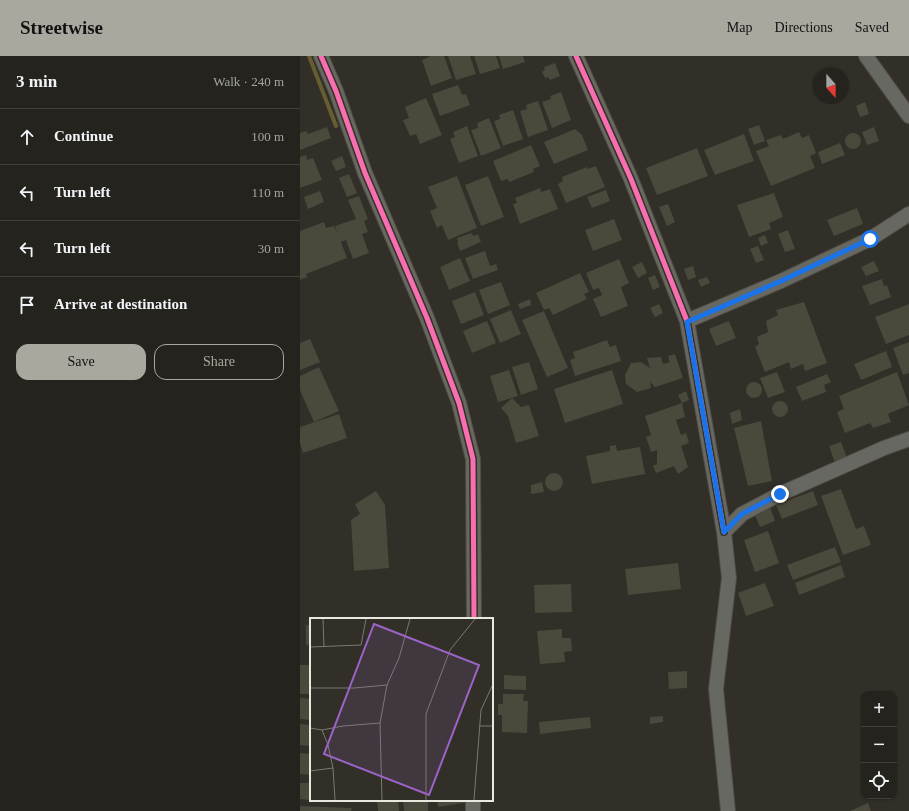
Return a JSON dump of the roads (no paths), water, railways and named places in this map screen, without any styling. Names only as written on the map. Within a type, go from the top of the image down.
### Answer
[{"type":"street","points":[[320,56],[336,91],[365,173],[427,318],[459,403],[473,459],[474,618]]},
{"type":"street","points":[[576,56],[631,179],[687,322],[724,532],[729,578],[716,689],[728,811]]},
{"type":"street","points":[[866,56],[909,116]]},
{"type":"street","points":[[687,322],[781,281],[870,239],[909,214]]},
{"type":"street","points":[[724,532],[742,514],[780,494],[884,448],[909,439]]},
{"type":"waterway","points":[[309,56],[336,126]]}]
